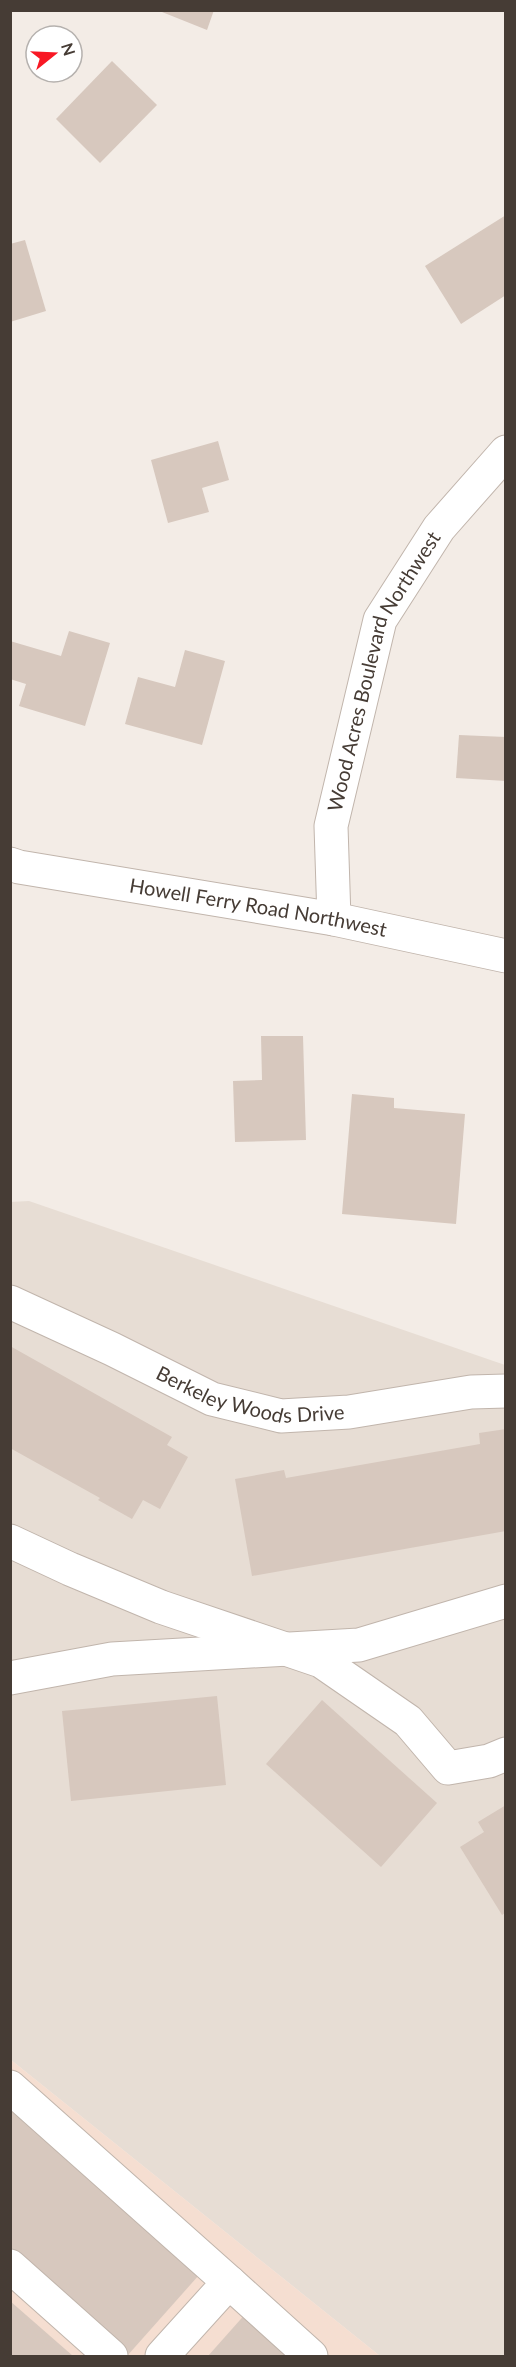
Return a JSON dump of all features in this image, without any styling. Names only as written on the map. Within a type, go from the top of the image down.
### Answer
[{"type":"street","name":"Wood Acres Boulevard Northwest","points":[[334,919],[331,826],[380,620],[439,528],[506,452]]},
{"type":"street","name":"Howell Ferry Road Northwest","points":[[10,864],[334,919],[506,956]]},
{"type":"street","name":"Berkeley Woods Drive","points":[[10,1302],[112,1349],[212,1400],[281,1416],[349,1412],[471,1392],[506,1391]]},
{"type":"street","points":[[10,1541],[161,1607],[321,1661],[408,1721],[448,1768],[489,1761],[506,1754]]},
{"type":"street","points":[[10,1678],[112,1659],[359,1645],[504,1607]]},
{"type":"street","points":[[10,2087],[311,2356]]},
{"type":"street","points":[[10,2266],[111,2356]]},
{"type":"street","points":[[162,2356],[229,2282]]},
{"type":"shaded area","points":[[29,1201],[505,1365],[505,2356],[380,2356],[11,2060],[10,1202]]},
{"type":"shaded area","points":[[11,2060],[380,2356],[11,2356]]},
{"type":"building","points":[[157,10],[214,10],[207,30]]},
{"type":"building","points":[[112,61],[157,105],[100,163],[56,119]]},
{"type":"building","points":[[506,215],[506,295],[461,324],[425,266]]},
{"type":"building","points":[[25,240],[46,311],[10,322],[10,244]]},
{"type":"building","points":[[218,441],[229,480],[202,488],[209,512],[168,523],[151,460]]},
{"type":"building","points":[[69,631],[110,643],[85,726],[19,706],[26,684],[10,679],[10,641],[61,656]]},
{"type":"building","points":[[185,650],[225,661],[202,745],[125,724],[138,677],[175,687]]},
{"type":"building","points":[[459,735],[506,737],[506,781],[456,778]]},
{"type":"building","points":[[261,1036],[303,1036],[306,1140],[235,1142],[233,1081],[262,1080]]},
{"type":"building","points":[[352,1094],[394,1098],[394,1108],[465,1114],[456,1224],[342,1214]]},
{"type":"building","points":[[10,1346],[172,1437],[167,1445],[188,1457],[160,1509],[143,1500],[132,1519],[98,1500],[100,1498],[10,1448]]},
{"type":"building","points":[[506,1429],[506,1531],[252,1576],[235,1479],[284,1470],[286,1478],[480,1444],[479,1433]]},
{"type":"building","points":[[217,1696],[226,1785],[71,1801],[62,1711]]},
{"type":"building","points":[[322,1700],[437,1803],[381,1867],[266,1764]]},
{"type":"building","points":[[506,1805],[506,1912],[502,1915],[460,1847],[484,1832],[478,1822]]},
{"type":"building","points":[[10,2108],[199,2275],[127,2356],[10,2253]]},
{"type":"building","points":[[10,2301],[73,2356],[10,2356]]},
{"type":"building","points":[[248,2311],[298,2356],[208,2356]]}]
